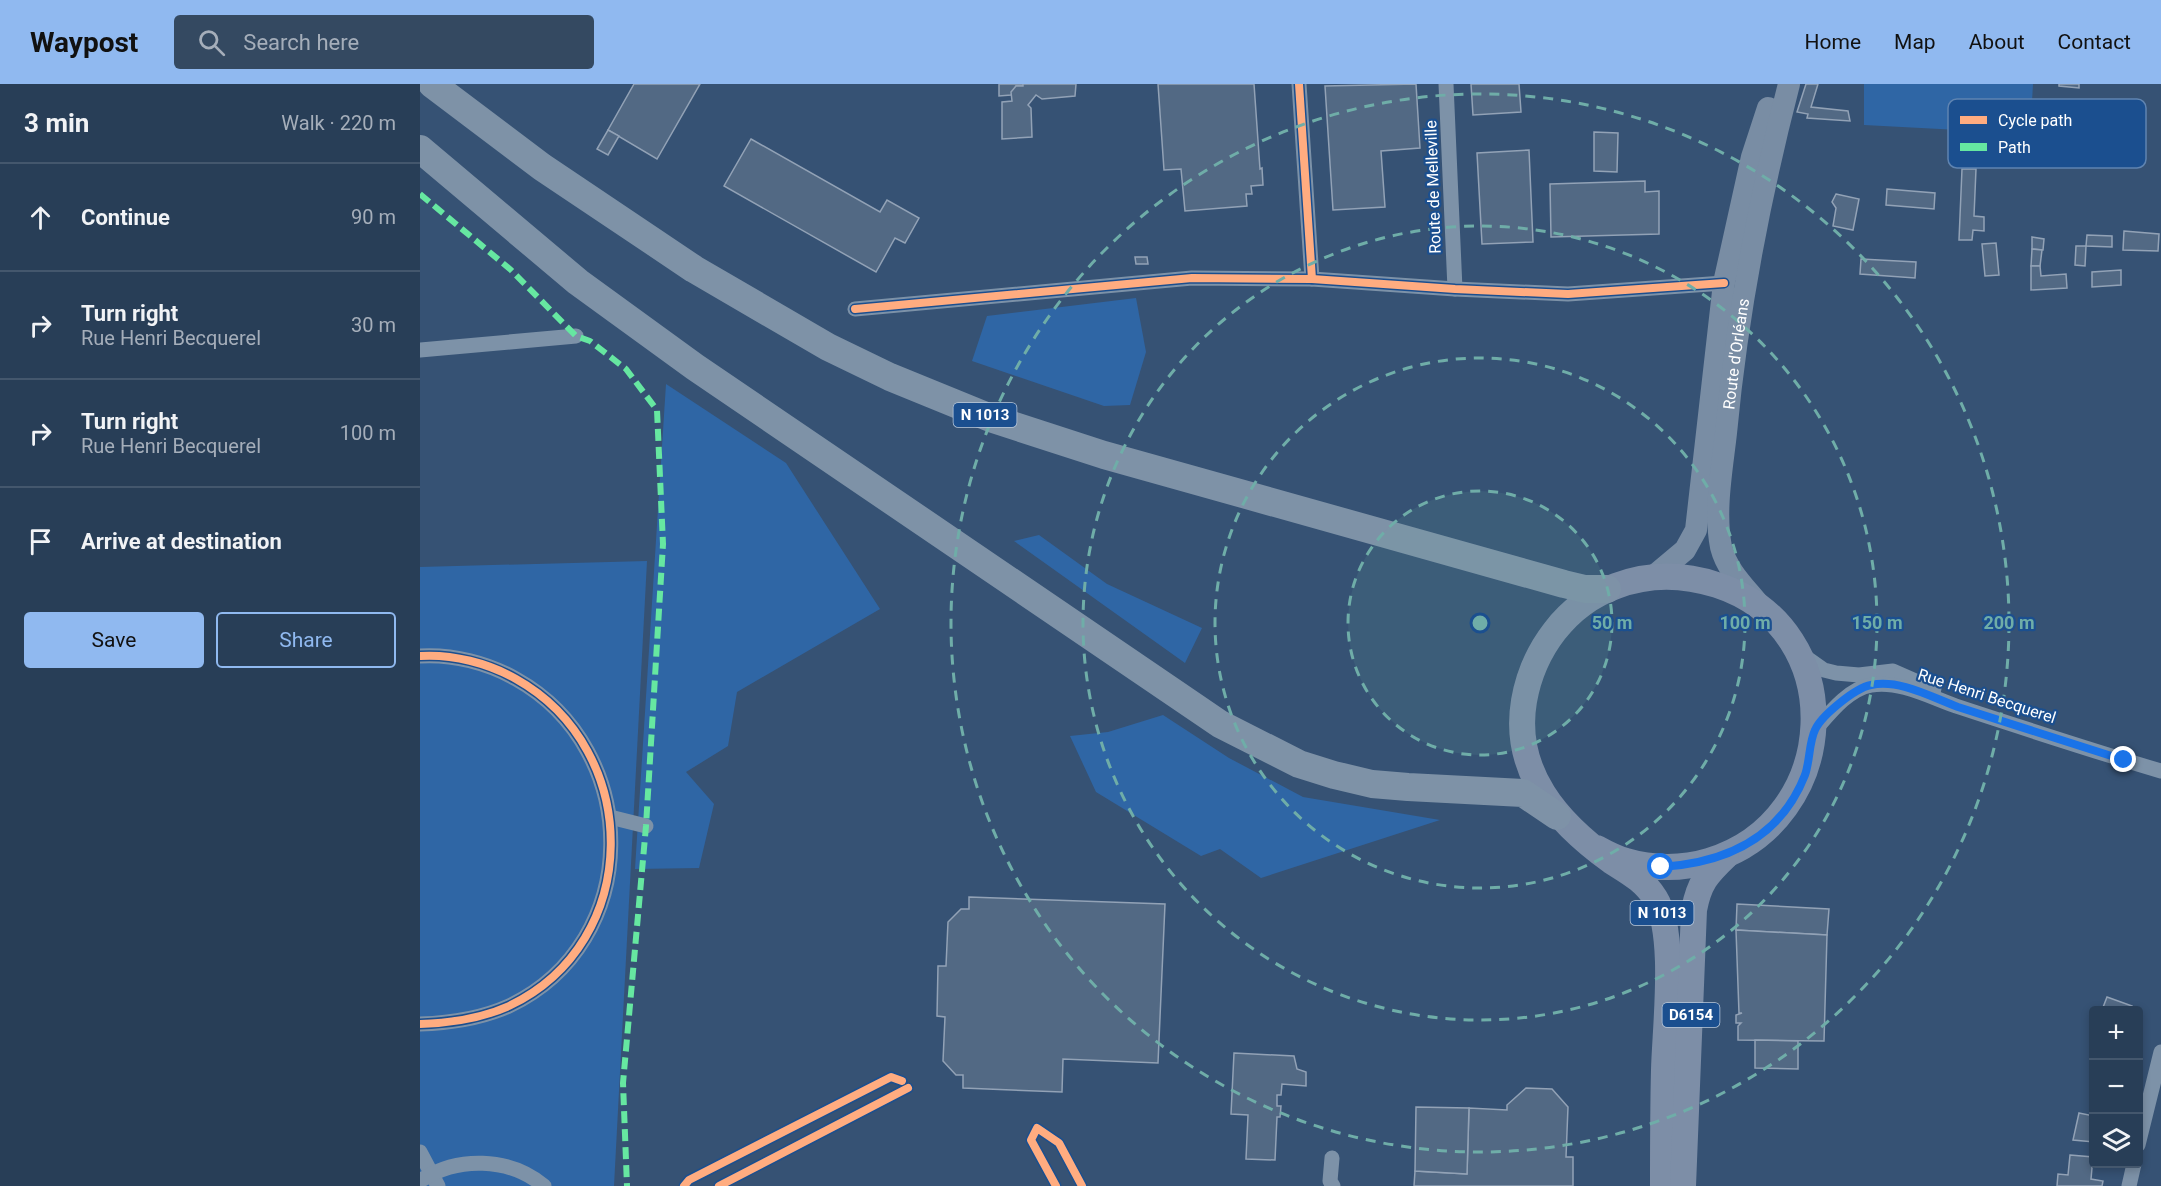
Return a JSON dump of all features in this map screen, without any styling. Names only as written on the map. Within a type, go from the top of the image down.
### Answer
[{"type":"highway","name":"N 1013","points":[[432,84],[542,167],[685,263],[808,335],[890,377],[993,419],[1104,455],[1564,584],[1585,589],[1607,589]]},
{"type":"highway","points":[[420,149],[578,282],[695,367],[1220,724],[1299,764],[1334,776],[1381,785],[1523,793],[1557,816]]},
{"type":"main road","name":"Route d'Orléans","points":[[1654,576],[1685,550],[1696,530],[1724,283],[1752,157],[1776,84]]},
{"type":"main road","name":"Route d'Orléans","points":[[1766,613],[1727,566],[1719,525],[1720,490],[1733,355],[1744,282],[1761,194],[1789,84]]},
{"type":"main road","points":[[1596,848],[1575,834],[1557,816],[1540,791],[1529,763],[1523,734],[1523,705],[1542,648],[1560,624],[1582,604],[1607,589],[1630,580],[1654,576],[1694,578],[1732,590],[1766,613],[1797,652],[1812,694],[1815,730]]},
{"type":"main road","name":"D6154","points":[[1683,1186],[1697,895],[1705,877],[1726,856],[1765,831],[1795,796],[1812,753],[1815,730]]},
{"type":"main road","name":"D6154","points":[[1596,848],[1628,862],[1661,867],[1694,865],[1726,856]]},
{"type":"main road","name":"N 1013","points":[[1596,848],[1634,874],[1649,890],[1660,908],[1666,940],[1666,1006]]},
{"type":"main road","name":"D6154","points":[[1663,1186],[1666,1006]]},
{"type":"street","points":[[1299,84],[1312,279]]},
{"type":"street","name":"Route de Melleville","points":[[1446,84],[1455,289]]},
{"type":"street","points":[[855,309],[1192,278],[1312,279],[1568,294],[1724,283]]},
{"type":"street","points":[[420,350],[576,336]]},
{"type":"street","points":[[1797,652],[1824,669],[1836,673],[1859,675],[1893,671],[1901,673],[1945,694],[1958,706]]},
{"type":"street","points":[[420,656],[455,658],[481,663],[529,686],[550,702],[584,743],[602,783],[610,817],[612,849],[607,882],[601,902],[582,941],[562,967],[537,988],[510,1005],[479,1017],[447,1024],[420,1024]]},
{"type":"street","name":"Rue Henri Becquerel","points":[[1815,730],[1845,699],[1870,685],[1910,688],[1958,706],[2161,771]]},
{"type":"street","points":[[610,817],[646,826]]},
{"type":"street","points":[[2143,1128],[2161,1052]]},
{"type":"street","points":[[420,1152],[430,1180],[457,1165],[484,1162],[511,1167],[544,1186]]},
{"type":"street","points":[[1332,1158],[1330,1181],[1334,1186]]},
{"type":"street","points":[[2129,1186],[2133,1168]]},
{"type":"shaded area","points":[[1864,84],[2033,84],[2032,99],[1948,99],[1948,129],[1864,125]]},
{"type":"shaded area","points":[[1136,298],[1146,352],[1130,405],[1104,406],[972,361],[987,316]]},
{"type":"shaded area","points":[[666,384],[786,463],[880,609],[737,692],[728,746],[686,772],[714,804],[699,868],[635,869]]},
{"type":"shaded area","points":[[1039,535],[1107,584],[1202,628],[1185,663],[1014,541]]},
{"type":"shaded area","points":[[647,561],[614,1186],[420,1186],[420,567]]},
{"type":"shaded area","points":[[1163,715],[1229,758],[1303,797],[1440,820],[1261,878],[1220,849],[1201,856],[1096,792],[1070,736],[1108,732]]},
{"type":"building","points":[[634,84],[700,84],[657,159],[608,130]]},
{"type":"building","points":[[999,84],[1023,84],[1023,86],[1016,86],[1011,95],[999,96]]},
{"type":"building","points":[[1023,84],[1076,84],[1075,96],[1042,99],[1036,95],[1028,105],[1031,108],[1032,137],[1002,139],[1002,102],[1012,101],[1011,92],[1016,86],[1023,86]]},
{"type":"building","points":[[1158,84],[1254,84],[1263,185],[1251,186],[1252,194],[1246,194],[1247,206],[1185,211],[1181,169],[1164,170]]},
{"type":"building","points":[[1416,84],[1420,148],[1381,151],[1385,207],[1333,210],[1325,86]]},
{"type":"building","points":[[1471,84],[1519,84],[1521,112],[1473,115]]},
{"type":"building","points":[[1806,84],[1818,84],[1811,107],[1848,111],[1850,121],[1807,118],[1808,114],[1797,112]]},
{"type":"building","points":[[2059,84],[2079,84],[2079,88],[2059,86]]},
{"type":"building","points":[[608,130],[619,136],[608,155],[597,149]]},
{"type":"building","points":[[1594,132],[1618,133],[1617,172],[1594,171]]},
{"type":"building","points":[[751,139],[880,212],[887,200],[919,218],[905,243],[895,238],[876,272],[724,186]]},
{"type":"building","points":[[1529,150],[1533,242],[1482,244],[1477,153]]},
{"type":"building","points":[[1962,169],[1976,169],[1974,216],[1984,217],[1984,231],[1973,230],[1972,240],[1959,240]]},
{"type":"building","points":[[1645,181],[1645,192],[1659,191],[1659,234],[1551,237],[1550,184]]},
{"type":"building","points":[[1887,189],[1935,193],[1934,209],[1886,205]]},
{"type":"building","points":[[1836,194],[1859,199],[1853,230],[1833,226],[1836,208],[1832,202]]},
{"type":"building","points":[[2124,231],[2159,234],[2158,251],[2123,250]]},
{"type":"building","points":[[2087,235],[2112,236],[2112,247],[2086,246]]},
{"type":"building","points":[[2032,237],[2044,239],[2043,250],[2032,249]]},
{"type":"building","points":[[1996,243],[1999,275],[1985,276],[1982,244]]},
{"type":"building","points":[[2076,246],[2086,246],[2085,266],[2075,265]]},
{"type":"building","points":[[2032,249],[2042,250],[2040,266],[2031,266]]},
{"type":"building","points":[[1135,257],[1147,257],[1148,264],[1136,264]]},
{"type":"building","points":[[1861,259],[1916,262],[1915,278],[1860,274]]},
{"type":"building","points":[[2031,266],[2040,266],[2041,276],[2066,274],[2067,288],[2031,290]]},
{"type":"building","points":[[2121,270],[2121,285],[2092,287],[2092,272]]},
{"type":"building","points":[[969,897],[1165,904],[1158,1063],[1063,1059],[1062,1092],[963,1088],[963,1075],[956,1075],[943,1061],[945,1017],[937,1016],[938,966],[946,966],[948,922],[961,909],[969,909]]},
{"type":"building","points":[[1737,904],[1829,909],[1827,935],[1736,930]]},
{"type":"building","points":[[1736,930],[1827,935],[1824,1041],[1738,1040],[1738,1026],[1741,1023],[1736,1023],[1736,1015],[1742,1013],[1739,1013]]},
{"type":"building","points":[[2107,997],[2132,1006],[2104,1006]]},
{"type":"building","points":[[1755,1040],[1798,1041],[1798,1069],[1755,1068]]},
{"type":"building","points":[[1234,1053],[1294,1056],[1297,1069],[1306,1072],[1306,1086],[1282,1084],[1281,1095],[1277,1095],[1277,1106],[1281,1106],[1280,1117],[1277,1117],[1275,1160],[1246,1159],[1248,1115],[1231,1114]]},
{"type":"building","points":[[1526,1088],[1552,1089],[1568,1107],[1566,1157],[1573,1157],[1573,1186],[1414,1186],[1415,1171],[1467,1174],[1469,1108],[1507,1110],[1507,1105]]},
{"type":"building","points":[[1416,1107],[1469,1108],[1467,1174],[1415,1171]]},
{"type":"building","points":[[2079,1113],[2089,1115],[2089,1142],[2073,1140]]},
{"type":"building","points":[[2070,1155],[2089,1157],[2089,1168],[2092,1168],[2091,1179],[2103,1181],[2102,1186],[2057,1186],[2058,1174],[2068,1175]]},
{"type":"marked path","points":[[420,194],[511,270],[576,336],[590,341],[626,369],[657,410],[663,544],[646,826],[623,1083],[627,1186]]},
{"type":"cycle path","points":[[1299,84],[1312,279],[1568,294],[1724,283]]},
{"type":"cycle path","points":[[855,309],[1192,278],[1312,279]]},
{"type":"cycle path","points":[[420,656],[445,656],[494,668],[516,679],[558,711],[587,751],[605,797],[611,845],[604,893],[585,938],[553,976],[509,1006],[487,1014],[465,1020],[420,1024]]},
{"type":"cycle path","points":[[684,1186],[689,1180],[891,1077],[902,1081]]},
{"type":"cycle path","points":[[719,1186],[908,1088]]},
{"type":"cycle path","points":[[1056,1186],[1031,1140],[1037,1128],[1059,1143],[1082,1186]]},
{"type":"route","points":[[1661,867],[1694,865],[1726,856],[1747,845],[1765,831],[1795,796],[1812,753],[1815,730],[1845,699],[1870,685],[1885,684],[1910,688],[2124,760]]}]
